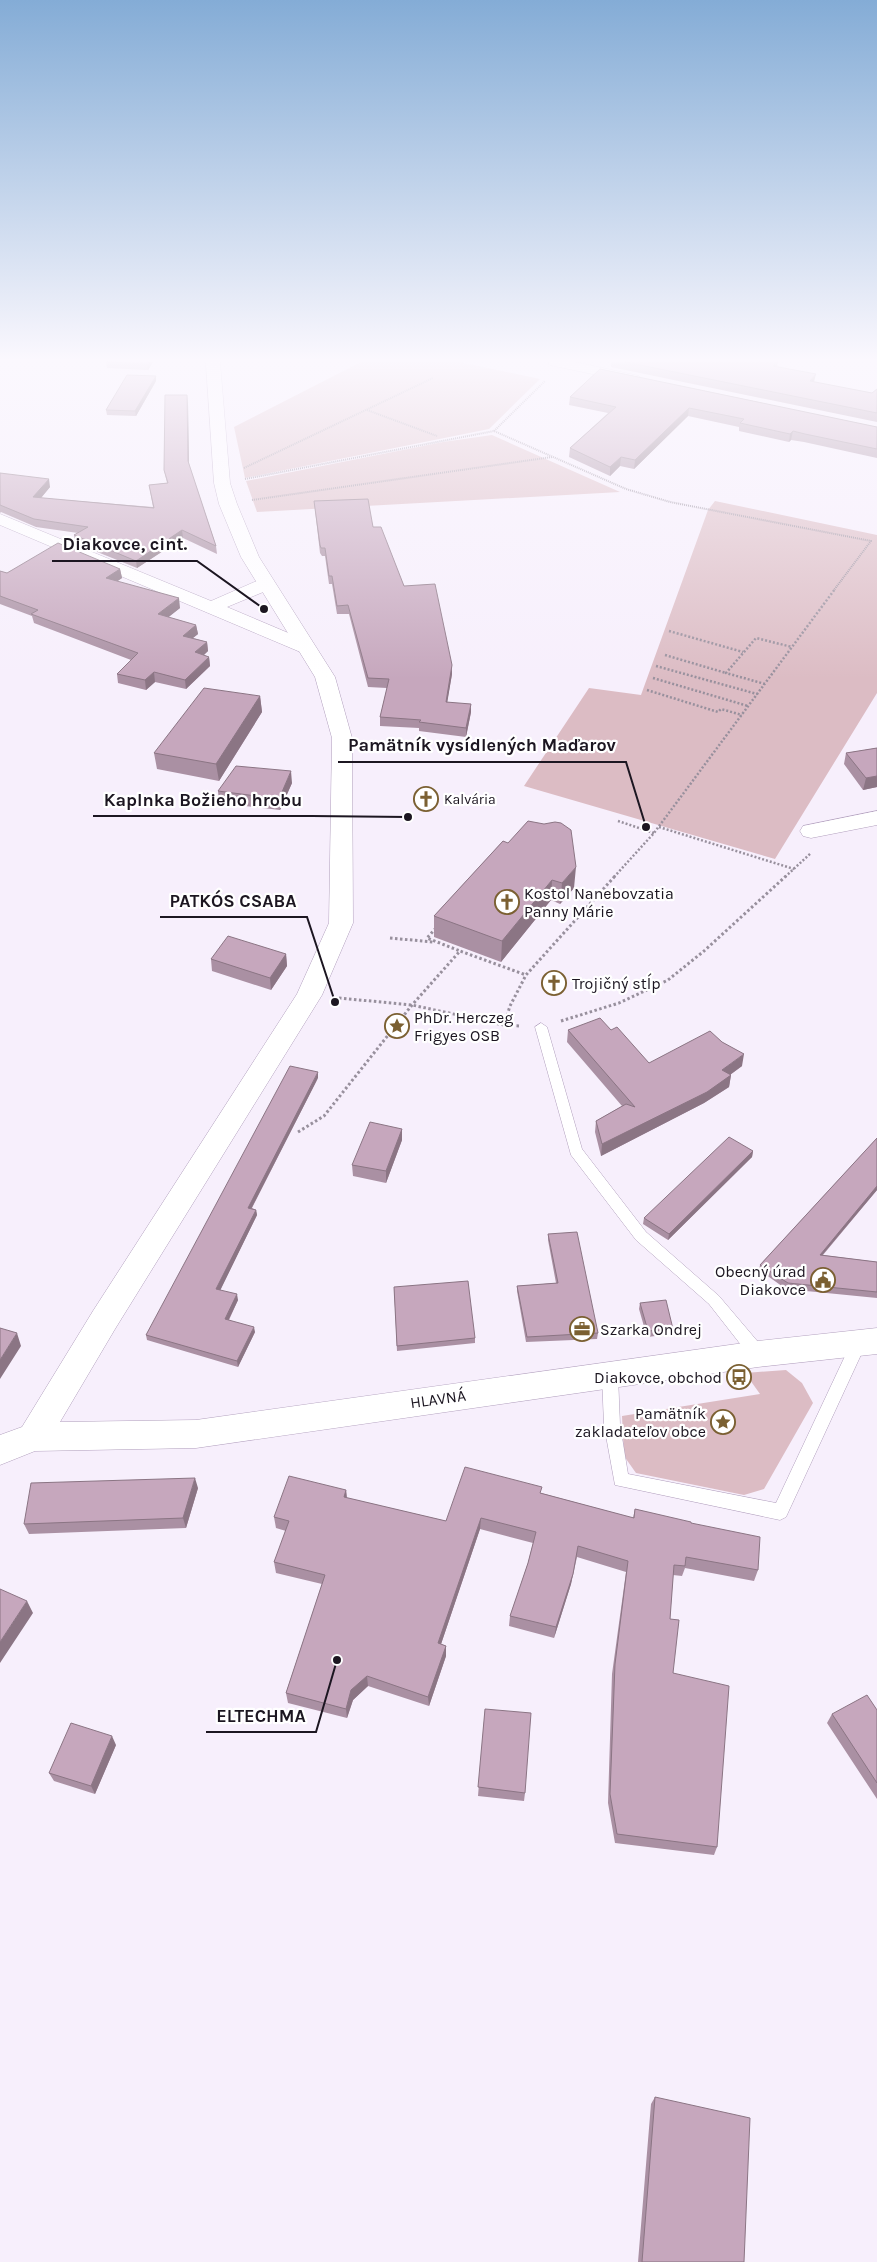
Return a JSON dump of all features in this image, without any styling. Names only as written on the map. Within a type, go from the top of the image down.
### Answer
[{"type":"street","points":[[34,1437],[104,1320],[309,996],[341,923],[342,738],[325,678],[250,557],[229,486],[227,468]]},
{"type":"street","points":[[0,519],[305,647]]},
{"type":"street","points":[[212,607],[266,584]]},
{"type":"street","points":[[810,831],[877,818]]},
{"type":"street","name":"HLAVNÁ","points":[[0,1450],[34,1437],[196,1434],[758,1354],[868,1342]]},
{"type":"lane","points":[[541,1027],[576,1151],[641,1236],[714,1300],[758,1354]]},
{"type":"lane","points":[[610,1376],[612,1425],[622,1480],[780,1512],[868,1342]]},
{"type":"path","points":[[229,486],[262,468]]},
{"type":"path","points":[[229,486],[318,468]]},
{"type":"path","points":[[229,486],[435,468]]},
{"type":"path","points":[[504,1024],[510,1006],[526,976],[659,827],[871,541],[670,502],[626,489],[577,468]]},
{"type":"path","points":[[669,631],[744,652]]},
{"type":"path","points":[[726,673],[756,638],[792,647]]},
{"type":"path","points":[[665,655],[765,684]]},
{"type":"path","points":[[656,666],[757,694]]},
{"type":"path","points":[[653,678],[748,706]]},
{"type":"path","points":[[647,690],[718,712],[721,709],[742,715]]},
{"type":"path","points":[[618,821],[654,833]]},
{"type":"path","points":[[309,996],[412,1005],[504,1024],[541,1027],[619,1003],[668,980],[704,951],[843,825]]},
{"type":"path","points":[[659,827],[794,869]]},
{"type":"path","points":[[439,924],[426,938],[460,951],[469,952],[526,976]]},
{"type":"path","points":[[390,938],[438,942]]},
{"type":"path","points":[[298,1132],[324,1116],[412,1005],[460,951]]},
{"type":"shaded area","points":[[243,468],[297,468],[245,478]]},
{"type":"shaded area","points":[[314,468],[565,468],[620,492],[257,512],[246,481]]},
{"type":"shaded area","points":[[715,501],[877,535],[877,693],[775,859],[524,786],[589,688],[641,695],[708,510]]},
{"type":"shaded area","points":[[786,1370],[802,1383],[813,1403],[764,1489],[744,1495],[636,1473],[624,1456],[622,1416],[760,1394],[745,1373]]},
{"type":"building","points":[[164,468],[190,468],[216,546],[182,530],[136,561],[74,535],[88,527],[34,519],[0,505],[0,473],[49,479],[33,497],[154,508],[149,485],[168,483]]},
{"type":"building","points":[[368,499],[373,527],[381,527],[404,586],[435,584],[452,665],[446,702],[471,704],[466,728],[419,722],[421,720],[380,717],[389,679],[368,678],[348,605],[337,606],[332,576],[329,576],[325,548],[321,548],[320,545],[314,501]]},
{"type":"building","points":[[58,543],[120,569],[106,578],[179,598],[158,614],[196,625],[183,636],[207,642],[195,652],[209,657],[185,680],[154,672],[145,680],[117,674],[138,653],[31,614],[38,610],[0,596],[0,571],[7,573]]},
{"type":"building","points":[[204,688],[260,696],[216,764],[154,753]]},
{"type":"building","points":[[877,748],[877,776],[866,778],[846,753]]},
{"type":"building","points":[[236,766],[291,771],[279,799],[218,791]]},
{"type":"building","name":"Kostol Nanebovzatia Panny Márie","points":[[528,821],[544,824],[561,823],[571,830],[576,867],[562,883],[552,880],[502,941],[434,916],[503,841],[508,843]]},
{"type":"building","points":[[228,936],[286,954],[270,978],[211,959]]},
{"type":"building","points":[[600,1018],[611,1030],[617,1027],[649,1063],[710,1031],[722,1042],[744,1054],[722,1070],[731,1075],[707,1092],[602,1144],[596,1121],[626,1104],[635,1107],[568,1030]]},
{"type":"building","points":[[290,1066],[318,1072],[248,1208],[256,1210],[216,1289],[237,1294],[225,1319],[254,1327],[237,1361],[146,1335]]},
{"type":"building","points":[[370,1122],[402,1129],[386,1171],[352,1165]]},
{"type":"building","points":[[729,1137],[753,1151],[669,1234],[644,1218]]},
{"type":"building","points":[[877,1138],[877,1186],[820,1255],[877,1262],[877,1292],[788,1283],[760,1265]]},
{"type":"building","points":[[577,1232],[598,1333],[527,1337],[517,1286],[558,1283],[548,1234]]},
{"type":"building","points":[[468,1281],[475,1338],[397,1346],[394,1287]]},
{"type":"building","points":[[666,1300],[673,1329],[648,1331],[640,1303]]},
{"type":"building","points":[[0,1328],[17,1333],[0,1360]]},
{"type":"building","points":[[465,1467],[542,1487],[540,1493],[634,1518],[635,1509],[760,1537],[758,1570],[686,1557],[685,1566],[674,1565],[670,1619],[679,1620],[673,1673],[729,1686],[717,1847],[617,1834],[610,1794],[615,1664],[628,1561],[578,1546],[573,1574],[556,1627],[510,1616],[528,1563],[536,1532],[481,1518],[438,1643],[446,1646],[428,1697],[367,1676],[351,1690],[346,1709],[286,1693],[325,1575],[274,1562],[289,1521],[274,1517],[289,1476],[346,1490],[344,1497],[446,1521]]},
{"type":"building","points":[[195,1478],[183,1518],[24,1524],[31,1483]]},
{"type":"building","points":[[0,1589],[27,1601],[0,1642]]},
{"type":"building","points":[[867,1695],[877,1710],[877,1783],[832,1714]]},
{"type":"building","points":[[485,1709],[531,1713],[525,1793],[478,1787]]},
{"type":"building","points":[[71,1723],[112,1736],[91,1786],[49,1773]]},
{"type":"building","points":[[655,2097],[750,2118],[744,2262],[642,2262]]},
{"type":"place","name":"Diakovce, cint.","points":[[264,609]]},
{"type":"place","name":"Kalvária","points":[[426,799]]},
{"type":"place","name":"Kaplnka Božieho hrobu","points":[[408,817]]},
{"type":"place","name":"Pamätník vysídlených Maďarov","points":[[646,827]]},
{"type":"place","name":"Kostol Nanebovzatia Panny Márie","points":[[507,902]]},
{"type":"place","name":"Trojičný stĺp","points":[[554,983]]},
{"type":"place","name":"PATKÓS CSABA","points":[[335,1002]]},
{"type":"place","name":"PhDr. Herczeg Frigyes OSB","points":[[397,1026]]},
{"type":"place","name":"Obecný úrad Diakovce","points":[[823,1280]]},
{"type":"place","name":"Szarka Ondrej","points":[[582,1329]]},
{"type":"place","name":"Diakovce, obchod","points":[[739,1377]]},
{"type":"place","name":"Pamätník zakladateľov obce","points":[[723,1422]]},
{"type":"place","name":"ELTECHMA","points":[[337,1660]]}]
